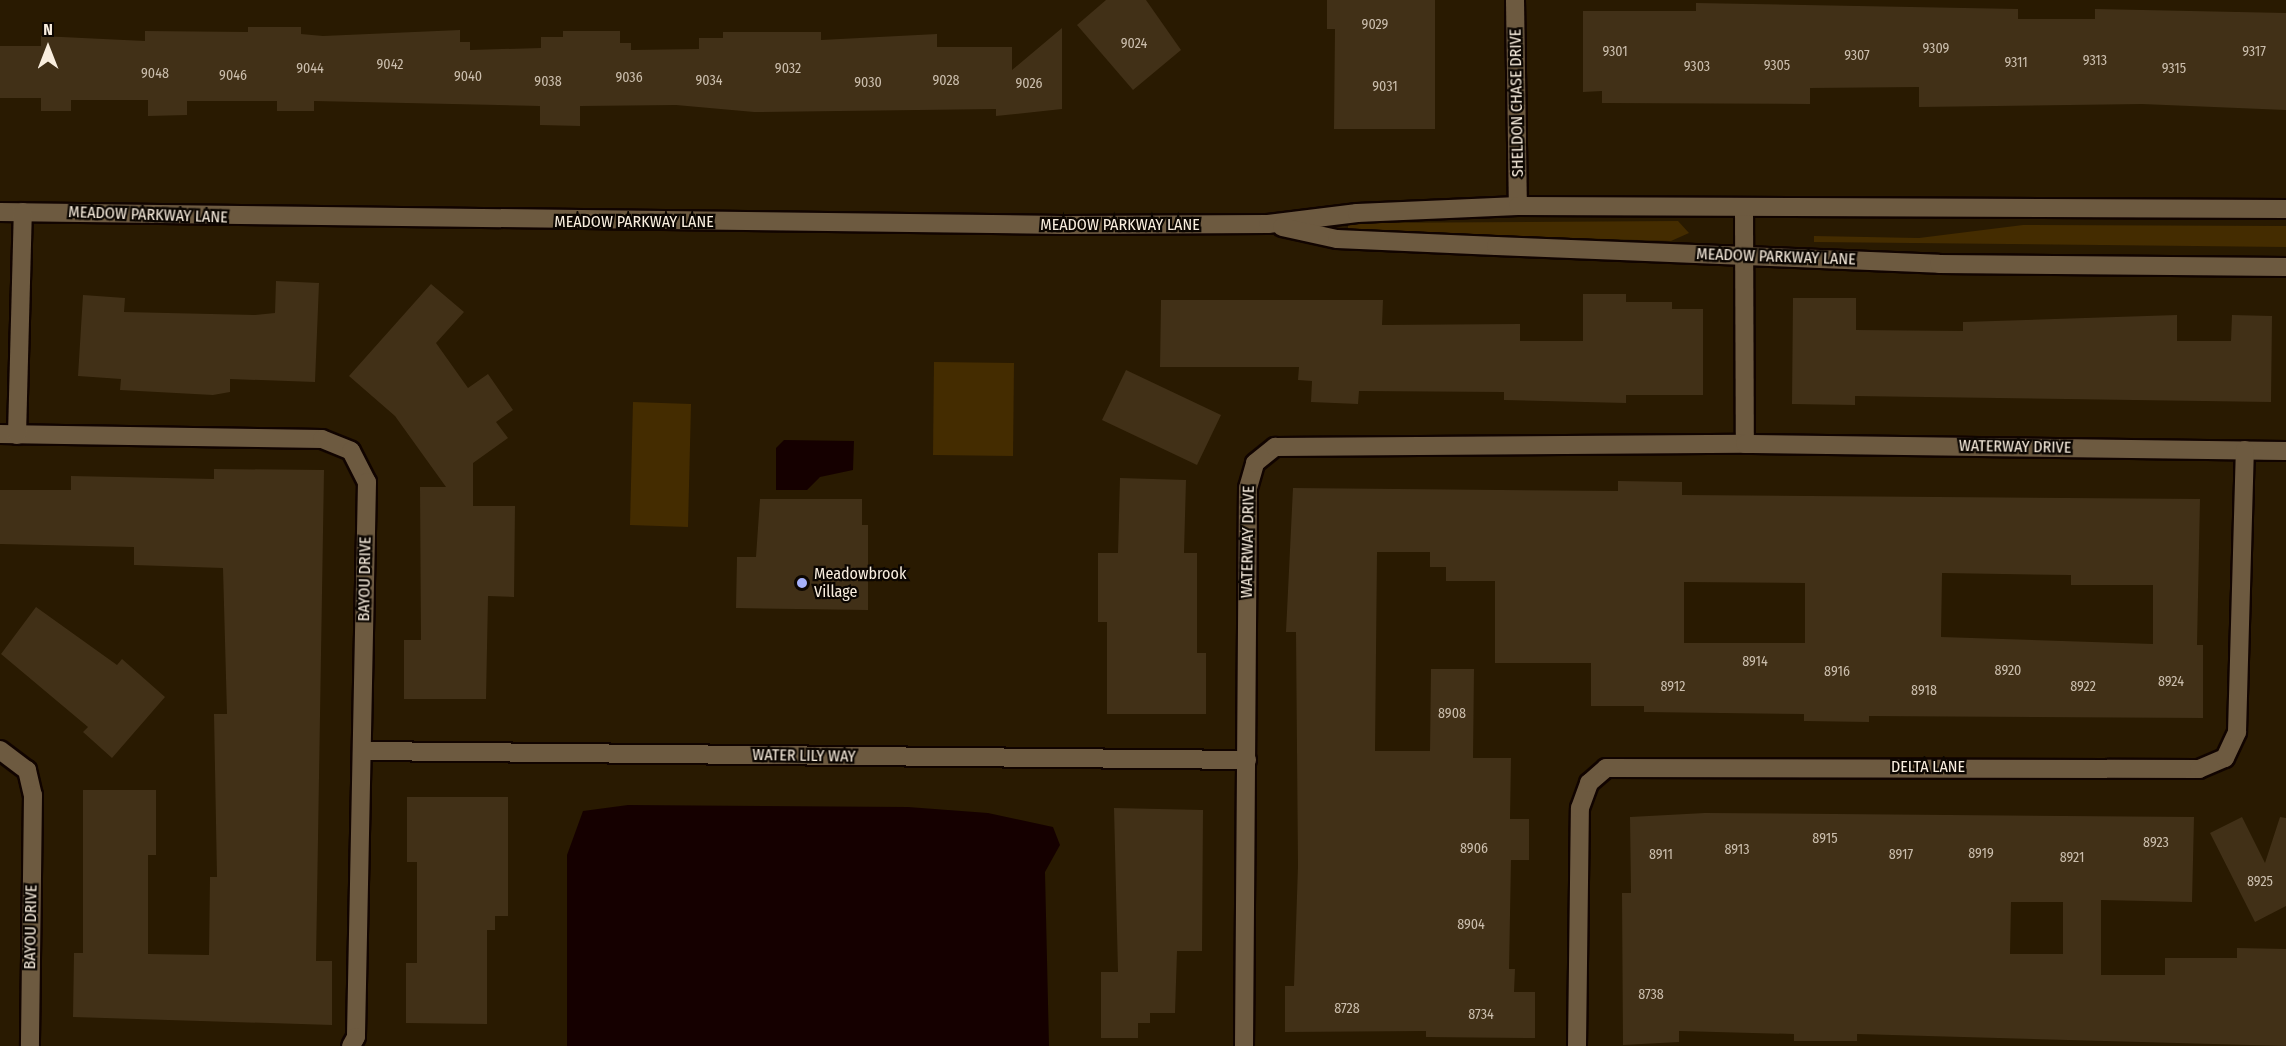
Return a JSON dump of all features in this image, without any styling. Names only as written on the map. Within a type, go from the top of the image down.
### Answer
[{"type":"street","name":"SHELDON CHASE DRIVE","points":[[1515,0],[1518,206]]},
{"type":"street","name":"MEADOW PARKWAY LANE","points":[[0,212],[1268,224],[1357,213],[1518,206],[2286,209]]},
{"type":"street","points":[[1744,207],[1745,444]]},
{"type":"street","name":"BAYOU DRIVE","points":[[23,212],[8,434],[322,439],[351,451],[367,482],[356,1036],[351,1046]]},
{"type":"street","name":"MEADOW PARKWAY LANE","points":[[1268,224],[1337,239],[1744,255],[2286,267]]},
{"type":"street","name":"WATERWAY DRIVE","points":[[1244,1046],[1248,488],[1262,454],[1288,443],[1745,444],[2286,451]]},
{"type":"street","name":"DELTA LANE","points":[[1577,1046],[1580,808],[1589,783],[1606,768],[2199,769],[2225,758],[2237,732],[2245,450]]},
{"type":"street","name":"BAYOU DRIVE","points":[[0,750],[27,770],[33,795],[30,1046]]},
{"type":"street","name":"WATER LILY WAY","points":[[362,752],[1247,760]]},
{"type":"shaded area","points":[[1678,221],[1689,233],[1671,241],[1348,231],[1348,223]]},
{"type":"shaded area","points":[[2023,225],[2286,226],[2286,247],[1814,242],[1814,236],[1919,238]]},
{"type":"shaded area","points":[[934,362],[1014,363],[1013,456],[933,455]]},
{"type":"shaded area","points":[[633,402],[691,404],[688,527],[630,525]]},
{"type":"shaded area","points":[[784,440],[854,441],[853,470],[820,477],[807,490],[776,490],[776,448]]},
{"type":"shaded area","points":[[628,805],[908,807],[988,813],[1053,827],[1060,845],[1045,872],[1049,1046],[567,1046],[567,855],[583,811]]},
{"type":"building","points":[[1106,0],[1146,0],[1181,50],[1133,90],[1077,25]]},
{"type":"building","points":[[1327,0],[1435,0],[1435,129],[1334,129],[1335,29],[1327,29]]},
{"type":"building","points":[[1696,3],[2018,9],[2018,19],[2095,19],[2095,9],[2286,13],[2286,110],[2142,104],[1919,107],[1919,87],[1810,88],[1810,104],[1602,103],[1602,91],[1583,92],[1583,11],[1696,11]]},
{"type":"building","points":[[248,27],[301,27],[301,34],[323,36],[460,30],[460,42],[470,42],[470,50],[541,48],[541,37],[563,37],[563,31],[620,31],[620,43],[631,43],[631,50],[699,49],[699,38],[723,38],[723,32],[821,32],[821,40],[937,34],[937,47],[1012,47],[1012,70],[1062,28],[1062,109],[996,116],[996,109],[754,112],[676,105],[580,106],[580,126],[540,125],[540,106],[314,101],[314,111],[277,111],[277,101],[187,101],[187,115],[148,116],[148,100],[71,100],[71,111],[41,111],[41,98],[0,98],[0,46],[41,46],[41,36],[145,41],[145,31],[248,32]]},
{"type":"building","points":[[276,281],[319,283],[315,382],[230,379],[230,392],[213,395],[120,390],[121,379],[78,376],[83,295],[125,298],[124,312],[255,315],[275,313]]},
{"type":"building","points":[[431,284],[464,312],[436,343],[468,388],[488,374],[513,410],[496,422],[508,438],[473,463],[473,506],[515,506],[514,597],[488,596],[486,699],[404,699],[404,640],[421,640],[420,487],[446,487],[395,416],[349,376]]},
{"type":"building","points":[[1583,294],[1626,294],[1626,302],[1672,302],[1672,309],[1703,309],[1703,395],[1626,395],[1626,403],[1504,400],[1504,392],[1359,391],[1358,404],[1311,402],[1312,381],[1298,380],[1299,367],[1160,367],[1161,300],[1383,300],[1382,325],[1520,324],[1520,341],[1583,341]]},
{"type":"building","points":[[1793,298],[1856,298],[1856,330],[1963,331],[1963,322],[2177,315],[2177,341],[2231,341],[2232,315],[2272,316],[2271,402],[1855,396],[1855,405],[1792,404]]},
{"type":"building","points":[[1126,370],[1221,415],[1197,465],[1102,420]]},
{"type":"building","points":[[214,469],[324,470],[316,961],[332,961],[332,1025],[73,1017],[74,953],[83,953],[83,790],[156,790],[156,855],[148,855],[148,954],[209,955],[210,877],[217,877],[214,714],[227,714],[223,568],[134,565],[134,547],[0,544],[0,490],[71,490],[71,476],[214,479]]},
{"type":"building","points":[[1120,478],[1186,480],[1184,553],[1197,553],[1197,653],[1206,653],[1206,714],[1107,714],[1107,622],[1098,622],[1098,553],[1118,553]]},
{"type":"building","points":[[1618,481],[1682,482],[1682,495],[2200,499],[2197,645],[2203,645],[2203,718],[1869,716],[1869,722],[1804,721],[1804,714],[1644,712],[1644,706],[1591,706],[1591,663],[1495,663],[1495,581],[1446,581],[1446,567],[1430,567],[1430,552],[1377,552],[1375,751],[1430,751],[1431,669],[1474,669],[1473,758],[1511,758],[1510,819],[1529,819],[1529,860],[1511,860],[1509,969],[1515,969],[1514,992],[1535,992],[1535,1038],[1426,1037],[1426,1031],[1285,1032],[1285,986],[1294,986],[1298,866],[1296,632],[1286,632],[1293,488],[1618,491]],"holes":[[[1942,573],[2071,575],[2071,585],[2153,585],[2153,644],[1941,637]],[[1684,582],[1805,583],[1805,643],[1684,643]]]},
{"type":"building","name":"Meadowbrook Village","points":[[760,499],[862,499],[862,525],[868,525],[868,610],[736,608],[737,557],[756,557]]},
{"type":"building","points":[[36,607],[117,665],[122,659],[165,697],[112,758],[83,732],[88,727],[1,654]]},
{"type":"building","points":[[407,797],[508,797],[508,916],[495,916],[495,930],[487,930],[487,1024],[406,1023],[406,963],[417,963],[417,862],[407,862]]},
{"type":"building","points":[[1114,808],[1203,810],[1202,951],[1177,951],[1175,1013],[1150,1013],[1150,1023],[1138,1023],[1138,1038],[1101,1038],[1101,972],[1118,972]]},
{"type":"building","points":[[1705,813],[2194,817],[2192,902],[2101,900],[2101,975],[2165,975],[2165,958],[2237,958],[2237,948],[2286,949],[2286,1046],[1857,1034],[1857,1041],[1794,1041],[1794,1034],[1679,1031],[1679,1042],[1623,1045],[1622,893],[1631,893],[1630,817]],"holes":[[[2011,902],[2063,902],[2063,954],[2010,954]]]},
{"type":"building","points":[[2242,817],[2265,863],[2280,817],[2286,818],[2286,906],[2255,922],[2210,833]]},
{"type":"place","name":"Meadowbrook Village","points":[[802,583]]}]
